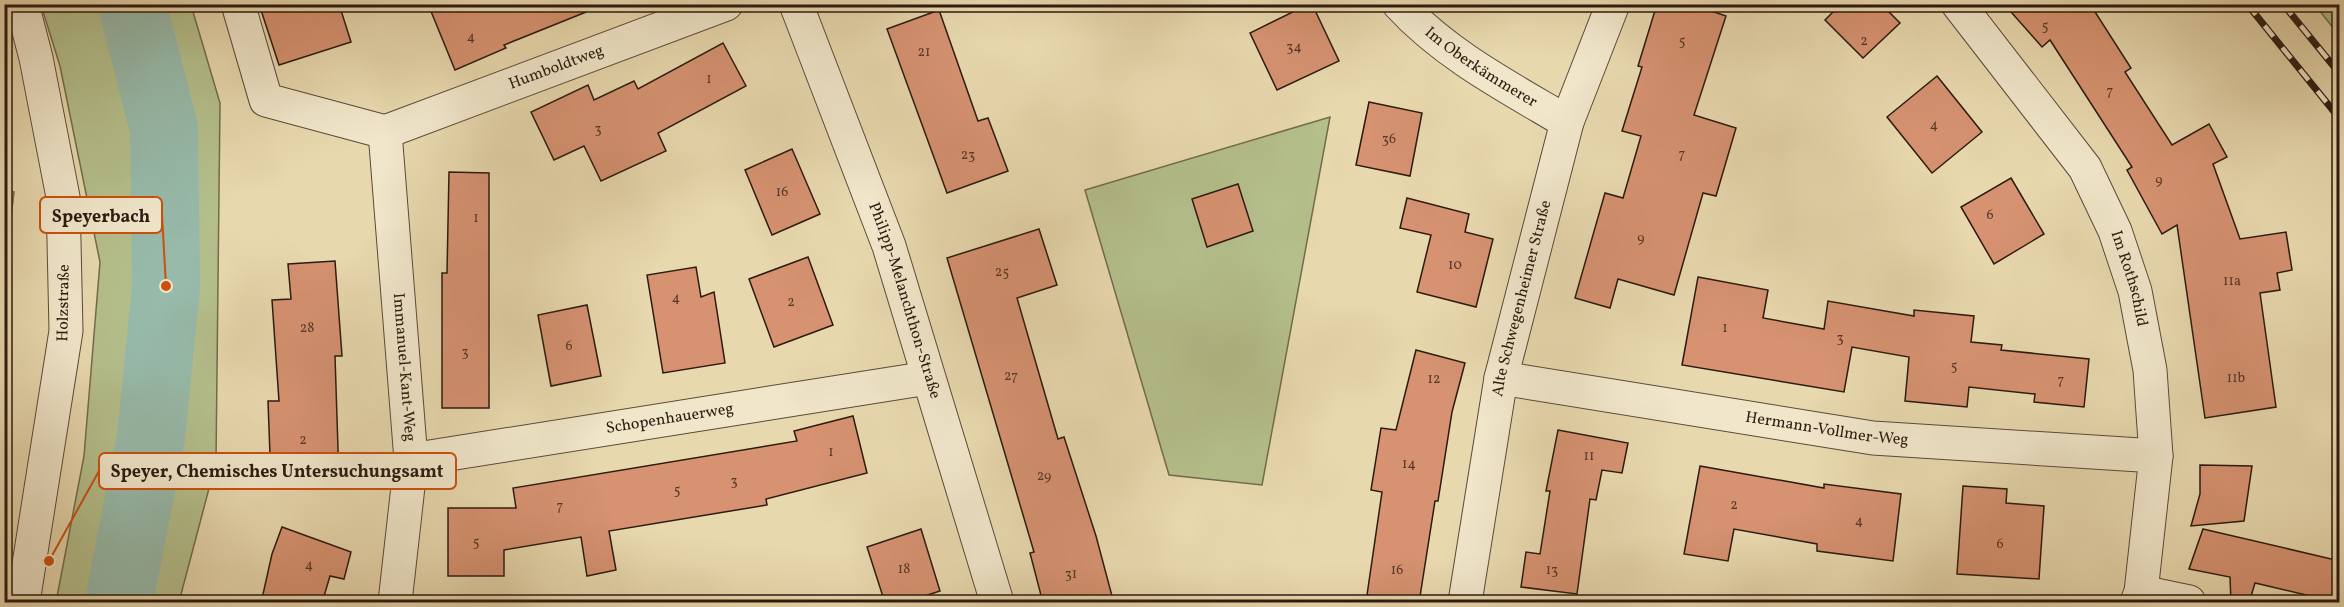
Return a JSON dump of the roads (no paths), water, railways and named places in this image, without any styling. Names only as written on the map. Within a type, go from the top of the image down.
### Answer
[{"type":"street","name":"Holzstraße","points":[[18,589],[66,331],[63,196],[36,58],[21,4]]},
{"type":"street","points":[[238,4],[266,100],[385,132]]},
{"type":"street","name":"Humboldtweg","points":[[385,132],[726,4]]},
{"type":"street","name":"Philipp-Melanchthon-Straße","points":[[796,4],[890,246],[997,603]]},
{"type":"street","name":"Im Oberkämmerer","points":[[1399,4],[1419,26],[1483,73],[1567,122]]},
{"type":"street","name":"Alte Schwegenheimer Straße","points":[[1465,603],[1501,378],[1567,122],[1612,4]]},
{"type":"street","name":"Im Rothschild","points":[[1958,4],[2085,168],[2115,231],[2135,291],[2150,370],[2156,456],[2139,597]]},
{"type":"street","name":"Immanuel-Kant-Weg","points":[[385,132],[411,460],[395,603]]},
{"type":"street","name":"Schopenhauerweg","points":[[411,460],[928,378]]},
{"type":"street","name":"Hermann-Vollmer-Weg","points":[[1501,378],[1873,438],[2156,456]]},
{"type":"street","points":[[2139,597],[2189,603]]},
{"type":"waterway","points":[[119,602],[151,437],[166,286],[164,129],[132,4]]},
{"type":"railway","points":[[2247,4],[2340,119]]},
{"type":"railway","points":[[2283,4],[2340,74]]},
{"type":"place","name":"Speyerbach","points":[[166,286]]},
{"type":"place","name":"Speyer, Chemisches Untersuchungsamt","points":[[49,561]]}]
